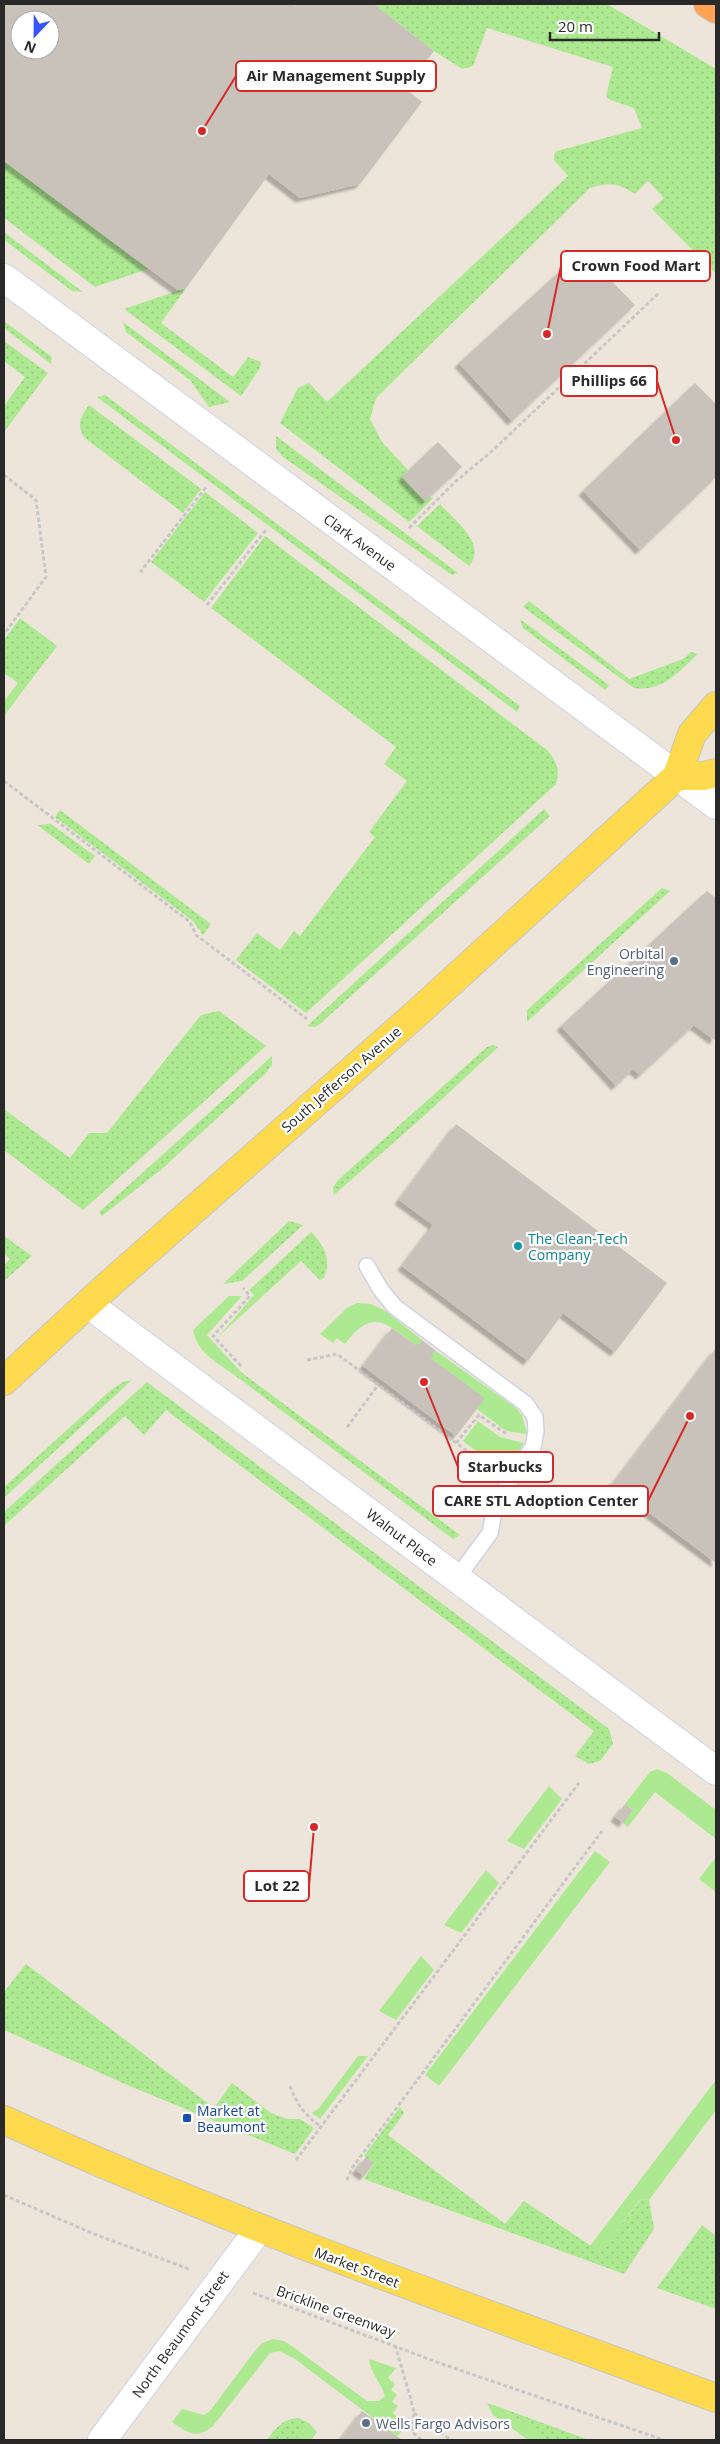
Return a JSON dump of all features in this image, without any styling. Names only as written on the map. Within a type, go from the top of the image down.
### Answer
[{"type":"highway","points":[[708,4],[716,9]]},
{"type":"main road","name":"South Jefferson Avenue","points":[[4,1381],[336,1082],[416,1014],[677,776],[692,734],[716,706]]},
{"type":"main road","points":[[677,776],[703,776],[716,773]]},
{"type":"main road","name":"Market Street","points":[[4,2120],[111,2169],[258,2229],[425,2293],[716,2398]]},
{"type":"street","name":"Clark Avenue","points":[[4,278],[716,806]]},
{"type":"street","name":"Walnut Place","points":[[88,1304],[716,1771]]},
{"type":"street","name":"North Beaumont Street","points":[[102,2440],[258,2229]]},
{"type":"lane","points":[[367,1266],[381,1290],[395,1307],[526,1404],[535,1417],[536,1431],[533,1447],[496,1502],[490,1533],[457,1578]]},
{"type":"path","points":[[409,528],[455,482],[491,452],[660,292]]},
{"type":"path","points":[[4,475],[36,500],[46,577],[4,634]]},
{"type":"path","points":[[143,572],[141,571],[207,486]]},
{"type":"path","points":[[207,605],[266,530]]},
{"type":"path","points":[[4,781],[190,922],[196,935],[307,1018]]},
{"type":"path","points":[[241,1366],[213,1336],[250,1296],[243,1288]]},
{"type":"path","points":[[307,1360],[337,1354],[510,1483]]},
{"type":"path","points":[[347,1427],[378,1385]]},
{"type":"path","points":[[456,1443],[478,1415],[504,1434],[512,1436]]},
{"type":"path","points":[[296,2160],[579,1783]]},
{"type":"path","points":[[347,2180],[352,2168],[381,2128],[602,1831]]},
{"type":"path","points":[[290,2086],[296,2103],[306,2116],[321,2127]]},
{"type":"path","name":"Brickline Greenway","points":[[4,2195],[94,2234],[395,2345],[664,2440]]},
{"type":"path","points":[[395,2345],[414,2412],[414,2433],[422,2440]]},
{"type":"path","points":[[414,2412],[451,2440]]},
{"type":"green space","points":[[374,4],[607,4],[716,69],[716,274],[652,209],[664,198],[648,181],[635,194],[608,184],[590,188],[376,398],[370,419],[382,442],[408,470],[402,477],[425,501],[430,497],[433,498],[409,522],[280,423],[298,388],[309,383],[327,402],[568,176],[554,160],[554,154],[557,151],[642,128],[634,108],[610,100],[606,96],[613,67],[487,28],[473,66],[462,69],[434,51]]},
{"type":"green space","points":[[4,161],[148,269],[95,287],[4,218]]},
{"type":"green space","points":[[4,232],[83,292],[72,291],[4,240]]},
{"type":"green space","points":[[186,288],[161,323],[233,377],[248,357],[261,362],[260,368],[241,396],[124,309]]},
{"type":"green space","points":[[4,321],[52,357],[51,364],[4,328]]},
{"type":"green space","points":[[123,322],[230,402],[209,407],[190,380],[126,332]]},
{"type":"green space","points":[[4,341],[48,373],[4,432],[4,406],[25,377],[4,361]]},
{"type":"green space","points":[[105,395],[520,706],[517,712],[97,397]]},
{"type":"green space","points":[[89,405],[201,489],[183,513],[85,438],[80,422]]},
{"type":"green space","points":[[276,436],[458,573],[452,575],[283,457],[276,449]]},
{"type":"green space","points":[[205,492],[258,533],[204,602],[151,562]]},
{"type":"green space","points":[[440,504],[472,541],[474,558],[469,566],[417,526]]},
{"type":"green space","points":[[265,536],[547,750],[558,770],[556,784],[306,1013],[236,960],[257,933],[280,950],[294,931],[300,936],[375,837],[369,832],[407,781],[384,764],[396,747],[211,608]]},
{"type":"green space","points":[[529,601],[629,679],[683,659],[691,652],[698,654],[677,674],[662,684],[653,687],[634,688],[523,607]]},
{"type":"green space","points":[[20,618],[57,646],[25,688],[4,673],[4,640]]},
{"type":"green space","points":[[520,619],[609,685],[605,690],[523,628]]},
{"type":"green space","points":[[18,683],[25,688],[4,716],[4,701]]},
{"type":"green space","points":[[544,809],[550,816],[320,1024],[315,1027],[307,1026]]},
{"type":"green space","points":[[60,810],[211,924],[203,935],[193,921],[55,817]]},
{"type":"green space","points":[[51,824],[95,856],[89,864],[37,825]]},
{"type":"green space","points":[[662,888],[670,891],[527,1022],[527,1010]]},
{"type":"green space","points":[[219,1011],[266,1046],[83,1210],[4,1150],[4,1109],[70,1158],[89,1133],[107,1133],[201,1015]]},
{"type":"green space","points":[[493,1045],[498,1047],[425,1115],[334,1195],[333,1187],[338,1180],[487,1047]]},
{"type":"green space","points":[[272,1056],[272,1065],[267,1072],[162,1169],[102,1216],[99,1212]]},
{"type":"green space","points":[[289,1221],[303,1225],[242,1281],[223,1284]]},
{"type":"green space","points":[[311,1232],[323,1247],[327,1259],[324,1278],[320,1280],[301,1261],[265,1294],[257,1283]]},
{"type":"green space","points":[[4,1236],[32,1256],[4,1281],[4,1265],[10,1259],[4,1253]]},
{"type":"green space","points":[[257,1283],[265,1294],[219,1336],[254,1295],[249,1290]]},
{"type":"green space","points":[[229,1296],[242,1296],[207,1335],[241,1372],[233,1374],[208,1356],[195,1338],[193,1330]]},
{"type":"green space","points":[[357,1303],[371,1304],[384,1310],[422,1340],[417,1346],[397,1331],[380,1322],[364,1325],[345,1344],[337,1338],[333,1343],[320,1334],[347,1308]]},
{"type":"green space","points":[[436,1351],[516,1408],[522,1415],[527,1434],[506,1431],[477,1409],[484,1398],[430,1358]]},
{"type":"green space","points":[[241,1372],[460,1535],[453,1539],[233,1374]]},
{"type":"green space","points":[[132,1380],[4,1498],[4,1487],[111,1390],[123,1382]]},
{"type":"green space","points":[[147,1382],[609,1729],[613,1744],[600,1761],[589,1764],[575,1756],[594,1731],[166,1410],[144,1435],[125,1416],[4,1526],[4,1512]]},
{"type":"green space","points":[[478,1421],[500,1437],[524,1443],[505,1473],[463,1441]]},
{"type":"green space","points":[[657,1769],[667,1773],[716,1810],[716,1839],[655,1792],[628,1827],[623,1823],[633,1810],[625,1804],[650,1772]]},
{"type":"green space","points":[[549,1786],[562,1799],[524,1849],[507,1841]]},
{"type":"green space","points":[[595,1851],[610,1862],[439,2086],[425,2075]]},
{"type":"green space","points":[[716,1857],[716,1892],[699,1879]]},
{"type":"green space","points":[[486,1870],[499,1883],[461,1933],[444,1925]]},
{"type":"green space","points":[[421,1956],[434,1970],[396,2020],[379,2011]]},
{"type":"green space","points":[[26,1964],[214,2108],[232,2083],[271,2113],[287,2119],[300,2119],[314,2128],[295,2154],[132,2087],[4,2030],[4,1992]]},
{"type":"green space","points":[[358,2056],[368,2056],[320,2119],[312,2113],[319,2108]]},
{"type":"green space","points":[[716,2080],[716,2110],[649,2200],[640,2199],[600,2253],[590,2246]]},
{"type":"green space","points":[[400,2107],[404,2113],[388,2135],[505,2224],[524,2201],[600,2252],[641,2199],[649,2200],[654,2229],[624,2274],[364,2179],[374,2163],[364,2156]]},
{"type":"green space","points":[[702,2225],[716,2236],[716,2309],[657,2288]]},
{"type":"green space","points":[[273,2339],[284,2341],[367,2401],[379,2401],[385,2396],[371,2369],[369,2359],[396,2368],[388,2378],[395,2384],[391,2390],[397,2395],[392,2402],[398,2406],[393,2413],[400,2419],[396,2425],[403,2430],[397,2436],[295,2359],[280,2351],[270,2353],[213,2426],[207,2430],[197,2434],[192,2433],[172,2422],[182,2409],[204,2415],[210,2411],[254,2352],[262,2343]]},
{"type":"green space","points":[[487,2403],[502,2408],[548,2440],[528,2440],[493,2415]]},
{"type":"green space","points":[[502,2408],[589,2440],[548,2440]]},
{"type":"green space","points":[[298,2418],[309,2423],[296,2440],[267,2440],[284,2422]]},
{"type":"green space","points":[[309,2423],[317,2432],[311,2440],[296,2440]]},
{"type":"building","points":[[4,4],[292,4],[295,6],[296,4],[374,4],[434,51],[405,88],[422,102],[360,184],[300,198],[269,174],[186,288],[178,290],[4,161]]},
{"type":"building","points":[[582,251],[635,305],[512,421],[459,363]]},
{"type":"building","points":[[695,383],[716,404],[716,477],[640,550],[583,491]]},
{"type":"building","points":[[438,442],[462,467],[425,501],[402,477]]},
{"type":"building","name":"Orbital Engineering","points":[[707,891],[716,898],[716,1037],[714,1040],[694,1025],[640,1075],[633,1069],[616,1086],[561,1026]]},
{"type":"building","name":"The Clean-Tech Company","points":[[456,1124],[667,1283],[615,1352],[563,1313],[528,1361],[402,1266],[433,1225],[399,1200]]},
{"type":"building","points":[[392,1328],[417,1346],[422,1340],[436,1351],[430,1358],[485,1398],[456,1436],[363,1366]]},
{"type":"building","points":[[716,1348],[716,1563],[612,1485]]},
{"type":"building","points":[[625,1804],[633,1810],[623,1823],[615,1817]]},
{"type":"building","points":[[366,2157],[374,2163],[364,2176],[356,2170]]},
{"type":"building","name":"Wells Fargo Advisors","points":[[362,2411],[397,2436],[402,2440],[340,2440]]},
{"type":"place","name":"Air Management Supply","points":[[202,131]]},
{"type":"place","name":"Crown Food Mart","points":[[547,334]]},
{"type":"place","name":"Phillips 66","points":[[676,440]]},
{"type":"place","name":"Orbital Engineering","points":[[674,961]]},
{"type":"place","name":"The Clean-Tech Company","points":[[518,1246]]},
{"type":"place","name":"Starbucks","points":[[424,1382]]},
{"type":"place","name":"CARE STL Adoption Center","points":[[690,1416]]},
{"type":"place","name":"Lot 22","points":[[314,1827]]},
{"type":"place","name":"Market at Beaumont","points":[[187,2118]]},
{"type":"place","name":"Wells Fargo Advisors","points":[[366,2423]]}]
